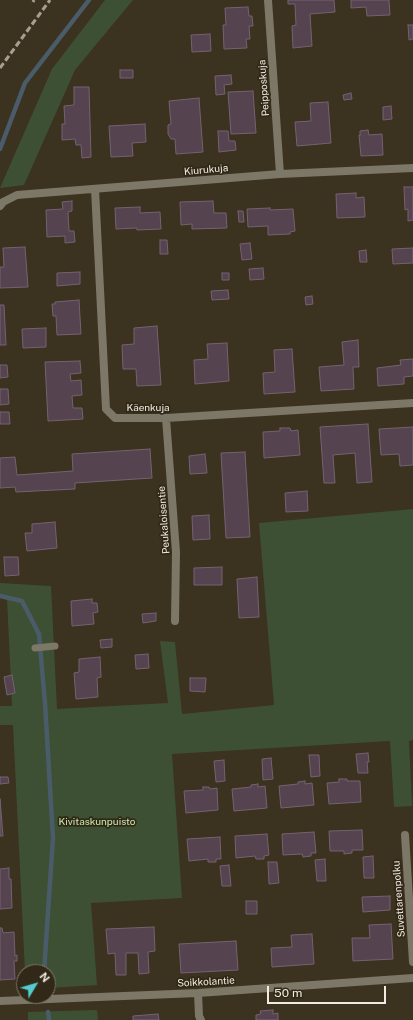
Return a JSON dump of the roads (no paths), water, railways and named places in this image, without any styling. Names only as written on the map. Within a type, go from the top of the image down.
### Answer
[{"type":"street","name":"Peipposkuja","points":[[268,0],[280,174]]},
{"type":"street","name":"Kiurukuja","points":[[1,204],[18,195],[280,174],[413,168]]},
{"type":"street","name":"Käenkuja","points":[[95,189],[106,409],[115,418],[166,418],[413,403]]},
{"type":"street","name":"Peukaloisentie","points":[[166,418],[176,552],[175,621]]},
{"type":"street","name":"Suvettarenpolku","points":[[405,835],[413,962]]},
{"type":"street","name":"Soikkolantie","points":[[0,1000],[198,993],[413,978]]},
{"type":"street","points":[[198,993],[199,1016],[201,1020]]},
{"type":"lane","points":[[35,648],[55,646]]},
{"type":"waterway","points":[[0,149],[25,83],[89,0]]},
{"type":"waterway","points":[[0,596],[22,601],[39,634],[45,703],[53,838],[45,964]]},
{"type":"waterway","points":[[48,1012],[49,1020]]},
{"type":"railway","points":[[0,68],[50,0]]},
{"type":"park label","name":"Kivitaskunpuisto","points":[[97,822]]}]
